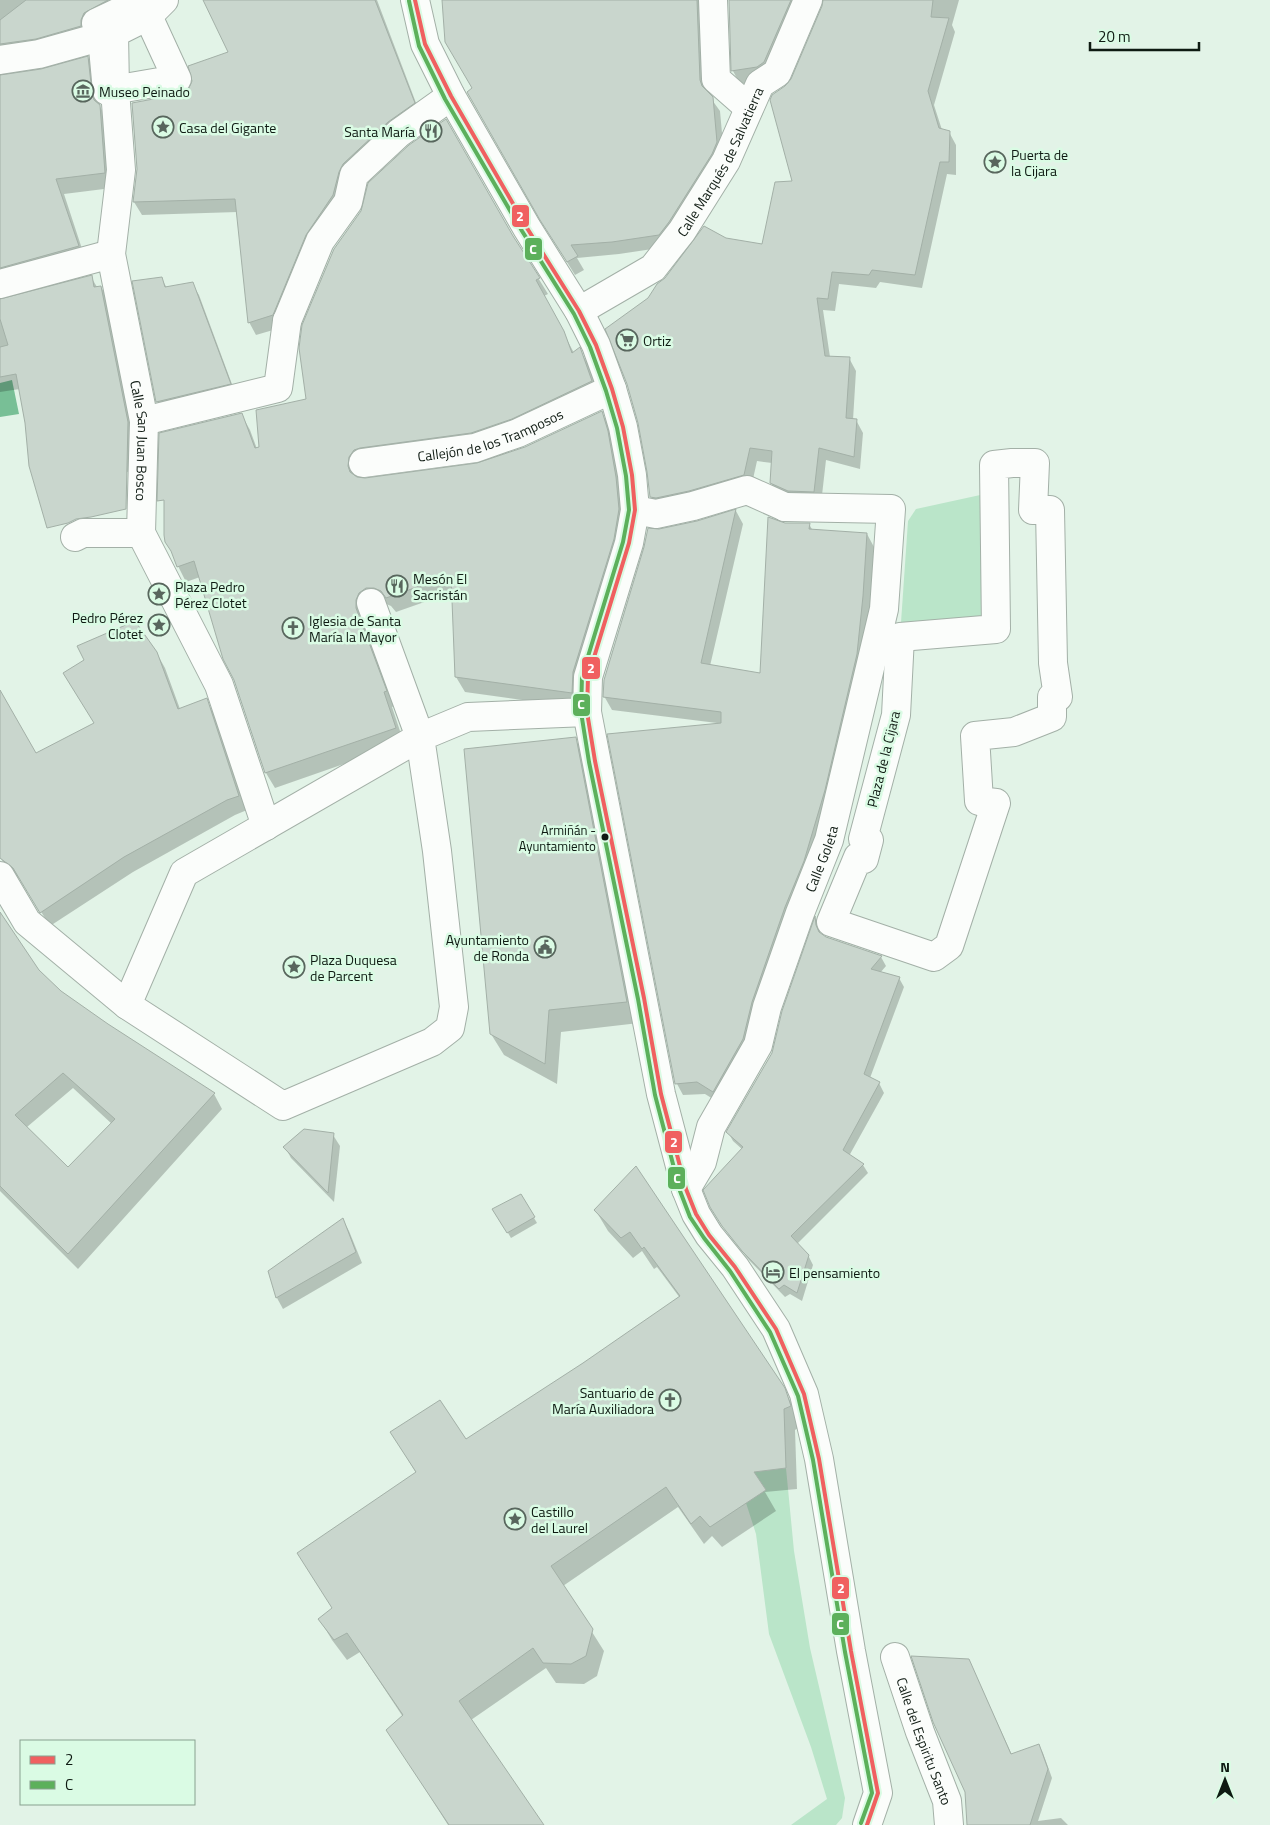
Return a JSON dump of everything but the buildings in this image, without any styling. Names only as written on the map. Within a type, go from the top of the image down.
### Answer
[{"type":"street","points":[[415,0],[425,44],[451,96],[527,228],[579,311],[596,346],[612,388],[623,427],[632,475],[635,510],[629,543],[588,677],[587,712],[661,1094],[686,1189],[696,1214],[709,1235],[735,1268],[776,1329],[804,1394],[819,1458],[851,1651],[878,1793],[870,1822],[867,1825]]},
{"type":"street","points":[[713,0],[716,79],[749,108]]},
{"type":"street","name":"Calle Marqués de Salvatierra","points":[[579,311],[653,268],[682,231],[726,161],[760,84],[777,72],[808,0]]},
{"type":"street","points":[[0,60],[39,54],[107,35],[150,4],[176,79],[114,90]]},
{"type":"street","name":"Calle San Juan Bosco","points":[[107,35],[121,170],[111,254],[144,421],[141,533],[219,684],[266,826]]},
{"type":"street","points":[[144,421],[278,388],[287,321],[320,241],[348,202],[354,175],[399,133],[451,96]]},
{"type":"street","points":[[0,284],[111,254]]},
{"type":"street","name":"Callejón de los Tramposos","points":[[363,463],[475,448],[518,434],[612,388]]},
{"type":"street","name":"Plaza de la Cijara","points":[[1035,462],[1033,510],[1050,510],[1053,663],[1058,697],[1052,697],[1052,717],[1014,732],[975,736],[979,801],[996,803],[949,946],[934,957],[831,922],[858,857],[864,859],[869,840],[863,839],[896,715],[900,637],[996,629],[994,465],[1035,462]]},
{"type":"street","name":"Calle Goleta","points":[[635,510],[656,514],[693,506],[747,490],[785,507],[891,509],[884,609],[829,840],[800,913],[767,1007],[758,1045],[711,1127],[702,1162],[686,1189]]},
{"type":"street","points":[[76,536],[83,533],[141,533]]},
{"type":"street","points":[[0,876],[27,922],[127,1005],[283,1106],[432,1042],[450,1028],[454,1007],[437,851],[420,737],[371,603]]},
{"type":"street","points":[[127,1005],[184,873],[420,737],[468,717],[587,712]]},
{"type":"street","name":"Calle del Espiritu Santo","points":[[895,1658],[920,1732],[947,1801],[948,1825]]},
{"type":"shaded area","points":[[12,380],[19,414],[0,417],[0,383]]},
{"type":"shaded area","points":[[994,492],[996,629],[900,637],[908,521],[916,509]]},
{"type":"shaded area","points":[[786,1468],[794,1551],[810,1648],[845,1798],[842,1818],[836,1825],[791,1825],[827,1799],[811,1747],[769,1634],[756,1534],[746,1503],[766,1490],[754,1472]]},
{"type":"transit line","name":"2","points":[[415,0],[425,44],[451,96],[527,228],[579,311],[596,345],[623,427],[632,475],[635,510],[629,543],[588,677],[587,712],[595,761],[644,998],[661,1094],[686,1189],[696,1214],[709,1235],[735,1267],[776,1329],[804,1394],[819,1459],[851,1651],[878,1793],[867,1825]]},
{"type":"transit line","name":"C","points":[[409,1],[419,46],[445,99],[522,231],[574,314],[590,347],[617,428],[626,476],[629,510],[623,542],[582,676],[581,712],[589,762],[638,999],[655,1095],[680,1191],[690,1217],[730,1271],[770,1332],[798,1396],[813,1460],[845,1652],[872,1793],[861,1823]]},
{"type":"place","name":"Museo Peinado","points":[[83,91]]},
{"type":"place","name":"Casa del Gigante","points":[[163,127]]},
{"type":"place","name":"Santa María","points":[[431,131]]},
{"type":"place","name":"Puerta de la Cijara","points":[[995,162]]},
{"type":"place","name":"Ortiz","points":[[627,340]]},
{"type":"place","name":"Mesón El Sacristán","points":[[397,586]]},
{"type":"place","name":"Plaza Pedro Pérez Clotet","points":[[159,594]]},
{"type":"place","name":"Pedro Pérez Clotet","points":[[159,625]]},
{"type":"place","name":"Iglesia de Santa María la Mayor","points":[[293,628]]},
{"type":"place","name":"Armiñán - Ayuntamiento","points":[[605,837]]},
{"type":"place","name":"Ayuntamiento de Ronda","points":[[545,947]]},
{"type":"place","name":"Plaza Duquesa de Parcent","points":[[294,967]]},
{"type":"place","name":"El pensamiento","points":[[773,1272]]},
{"type":"place","name":"Santuario de María Auxiliadora","points":[[670,1400]]},
{"type":"place","name":"Castillo del Laurel","points":[[515,1519]]}]
